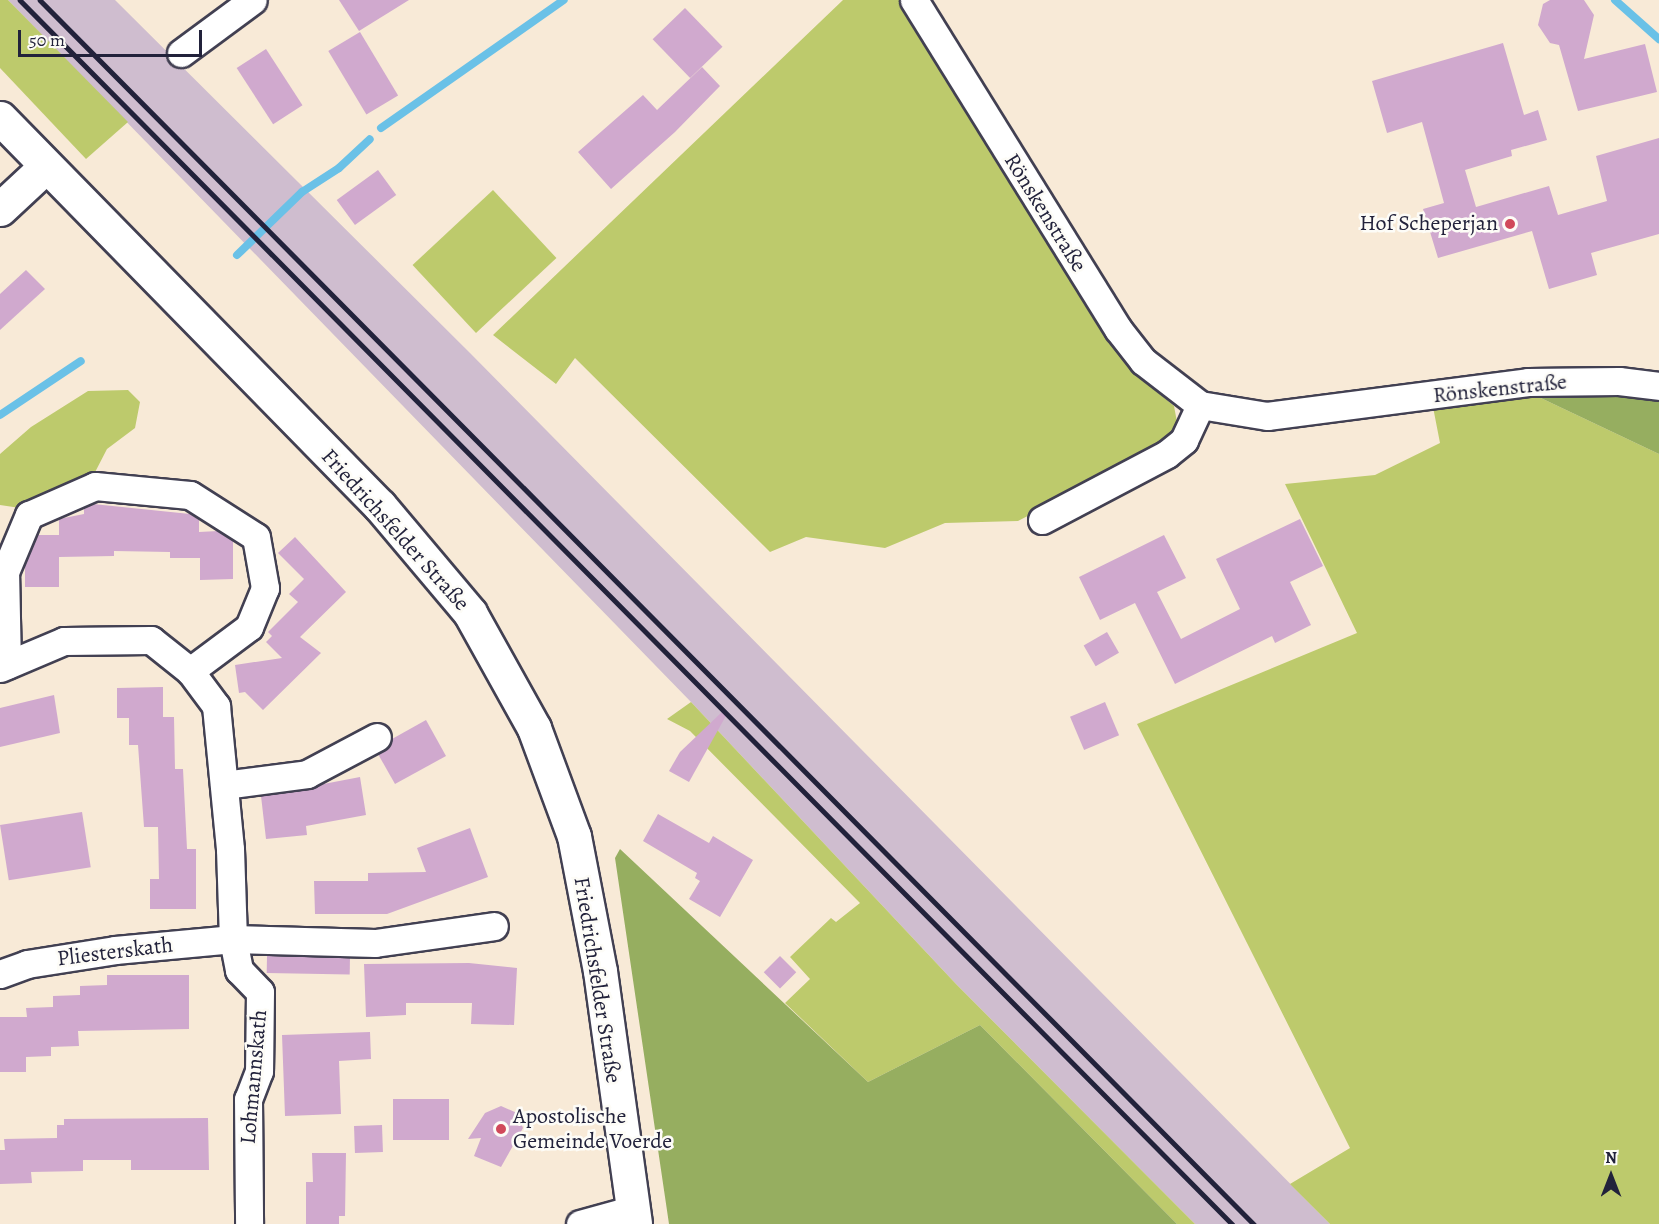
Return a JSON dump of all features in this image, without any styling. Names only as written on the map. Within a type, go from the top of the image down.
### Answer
[{"type":"main road","name":"Friedrichsfelder Straße","points":[[0,118],[45,167],[380,506],[470,613],[534,728],[576,848],[600,971],[633,1217]]},
{"type":"main road","points":[[0,209],[45,167]]},
{"type":"street","points":[[182,53],[253,0]]},
{"type":"street","name":"Rönskenstraße","points":[[914,0],[1118,329],[1143,361],[1200,405],[1267,416],[1528,382],[1619,381],[1659,386]]},
{"type":"street","points":[[1042,520],[1167,454],[1184,440],[1200,405]]},
{"type":"street","name":"Lohmannskath","points":[[190,671],[249,627],[265,588],[256,537],[190,495],[95,486],[29,515],[5,572],[3,666],[64,641],[151,640],[190,671],[216,706],[224,784],[233,939],[239,970],[261,992],[259,1071],[248,1099],[249,1224]]},
{"type":"street","points":[[224,784],[307,774],[377,737]]},
{"type":"street","points":[[233,939],[375,943],[494,926]]},
{"type":"street","name":"Pliesterskath","points":[[0,974],[27,964],[115,950],[233,939]]},
{"type":"street","points":[[580,1224],[633,1217]]},
{"type":"shaded area","points":[[8,0],[115,0],[470,353],[1330,1224],[1195,1224],[956,984],[691,702]]},
{"type":"green space","points":[[0,0],[8,0],[128,122],[86,159],[0,68]]},
{"type":"green space","points":[[843,0],[899,0],[1107,337],[1130,369],[1174,406],[1177,422],[1172,437],[1160,447],[1018,521],[945,523],[885,548],[806,537],[770,552],[575,358],[556,384],[493,335]]},
{"type":"green space","points":[[493,190],[556,258],[476,333],[413,265]]},
{"type":"green space","points":[[128,390],[140,402],[135,428],[107,449],[91,480],[27,509],[0,505],[0,454],[31,427],[88,391]]},
{"type":"green space","points":[[1526,391],[1659,454],[1659,1224],[1330,1224],[1290,1184],[1350,1148],[1137,724],[1357,633],[1285,484],[1375,475],[1440,443],[1433,407]]},
{"type":"green space","points":[[1526,391],[1659,399],[1659,454]]},
{"type":"green space","points":[[691,702],[956,984],[1195,1224],[1177,1224],[980,1025],[868,1082],[785,1003],[810,979],[790,957],[831,918],[836,922],[860,903],[690,731],[667,719]]},
{"type":"green space","points":[[620,849],[868,1082],[980,1025],[1177,1224],[669,1224],[615,858]]},
{"type":"building","points":[[339,0],[409,0],[359,31]]},
{"type":"building","points":[[1550,0],[1584,0],[1594,15],[1584,59],[1645,44],[1657,92],[1578,111],[1559,45],[1550,43],[1538,25],[1543,4]]},
{"type":"building","points":[[685,8],[723,47],[690,78],[653,39]]},
{"type":"building","points":[[360,32],[398,95],[366,114],[328,51]]},
{"type":"building","points":[[1503,43],[1524,115],[1538,110],[1547,140],[1511,150],[1512,156],[1465,170],[1476,207],[1549,186],[1558,215],[1607,201],[1596,156],[1659,138],[1659,234],[1591,253],[1597,275],[1549,289],[1532,231],[1438,258],[1423,209],[1444,203],[1422,122],[1387,133],[1372,81]]},
{"type":"building","points":[[266,49],[302,105],[273,124],[237,68]]},
{"type":"building","points":[[702,67],[720,86],[675,132],[611,189],[578,152],[643,95],[657,110]]},
{"type":"building","points":[[378,170],[396,195],[355,225],[337,200]]},
{"type":"building","points":[[26,270],[45,289],[0,330],[0,294]]},
{"type":"building","points":[[93,504],[190,514],[199,520],[199,532],[218,531],[233,541],[233,579],[200,580],[200,558],[170,558],[170,552],[114,551],[114,556],[59,557],[59,587],[25,587],[25,565],[38,535],[59,535],[59,519],[84,514],[84,508]]},
{"type":"building","points":[[1300,519],[1323,566],[1290,582],[1311,625],[1275,643],[1272,636],[1175,684],[1135,603],[1100,620],[1079,577],[1164,535],[1186,578],[1157,592],[1181,639],[1240,609],[1216,559]]},
{"type":"building","points":[[295,537],[346,592],[300,637],[321,653],[263,710],[245,692],[239,693],[235,665],[282,658],[266,642],[272,636],[268,632],[298,602],[289,594],[304,579],[278,553]]},
{"type":"building","points":[[1107,632],[1119,653],[1096,666],[1084,646]]},
{"type":"building","points":[[163,687],[163,717],[174,717],[175,769],[183,769],[187,849],[196,849],[196,909],[150,909],[150,879],[159,879],[158,827],[144,827],[138,745],[129,745],[129,718],[117,718],[117,688]]},
{"type":"building","points":[[54,695],[60,733],[0,747],[0,708]]},
{"type":"building","points":[[1105,702],[1119,735],[1084,750],[1070,717]]},
{"type":"building","points":[[723,711],[727,714],[689,782],[669,771],[680,752]]},
{"type":"building","points":[[426,720],[446,756],[395,784],[378,754],[392,739]]},
{"type":"building","points":[[360,777],[366,815],[306,826],[307,835],[266,839],[261,796]]},
{"type":"building","points":[[82,812],[91,867],[9,880],[0,825]]},
{"type":"building","points":[[658,814],[709,843],[713,836],[753,860],[720,917],[689,899],[700,881],[695,878],[697,873],[643,841]]},
{"type":"building","points":[[470,828],[488,877],[387,914],[315,914],[314,881],[368,881],[368,873],[426,872],[417,848]]},
{"type":"building","points":[[267,956],[350,957],[350,974],[267,973]]},
{"type":"building","points":[[780,956],[796,972],[780,989],[764,972]]},
{"type":"building","points":[[469,963],[517,968],[514,1025],[471,1024],[472,1003],[406,1003],[406,1015],[366,1017],[364,964]]},
{"type":"building","points":[[107,975],[189,975],[189,1029],[78,1031],[79,1046],[51,1047],[51,1056],[26,1057],[26,1072],[0,1072],[0,1017],[27,1017],[26,1008],[53,1007],[53,996],[80,995],[80,986],[107,985]]},
{"type":"building","points":[[370,1032],[371,1059],[339,1061],[341,1114],[285,1116],[282,1035]]},
{"type":"building","points":[[393,1099],[449,1099],[449,1140],[393,1140]]},
{"type":"building","name":"Apostolische Gemeinde Voerde","points":[[501,1106],[517,1113],[523,1128],[501,1167],[474,1156],[481,1138],[468,1139],[485,1113]]},
{"type":"building","points":[[208,1118],[209,1170],[131,1170],[131,1160],[83,1160],[83,1171],[31,1172],[32,1183],[0,1184],[0,1150],[5,1150],[4,1139],[57,1138],[57,1125],[64,1125],[64,1119]]},
{"type":"building","points":[[382,1125],[383,1152],[355,1153],[354,1126]]},
{"type":"building","points":[[312,1153],[346,1153],[345,1216],[339,1216],[339,1224],[306,1224],[306,1182],[313,1182]]},
{"type":"waterway","points":[[381,128],[564,0]]},
{"type":"waterway","points":[[1615,0],[1659,39]]},
{"type":"waterway","points":[[237,255],[302,192],[339,168],[370,139]]},
{"type":"waterway","points":[[0,415],[81,361]]},
{"type":"railway","points":[[20,0],[1232,1224]]},
{"type":"railway","points":[[40,0],[1254,1224]]},
{"type":"place","name":"Hof Scheperjan","points":[[1510,224]]},
{"type":"place","name":"Apostolische Gemeinde Voerde","points":[[501,1129]]}]
